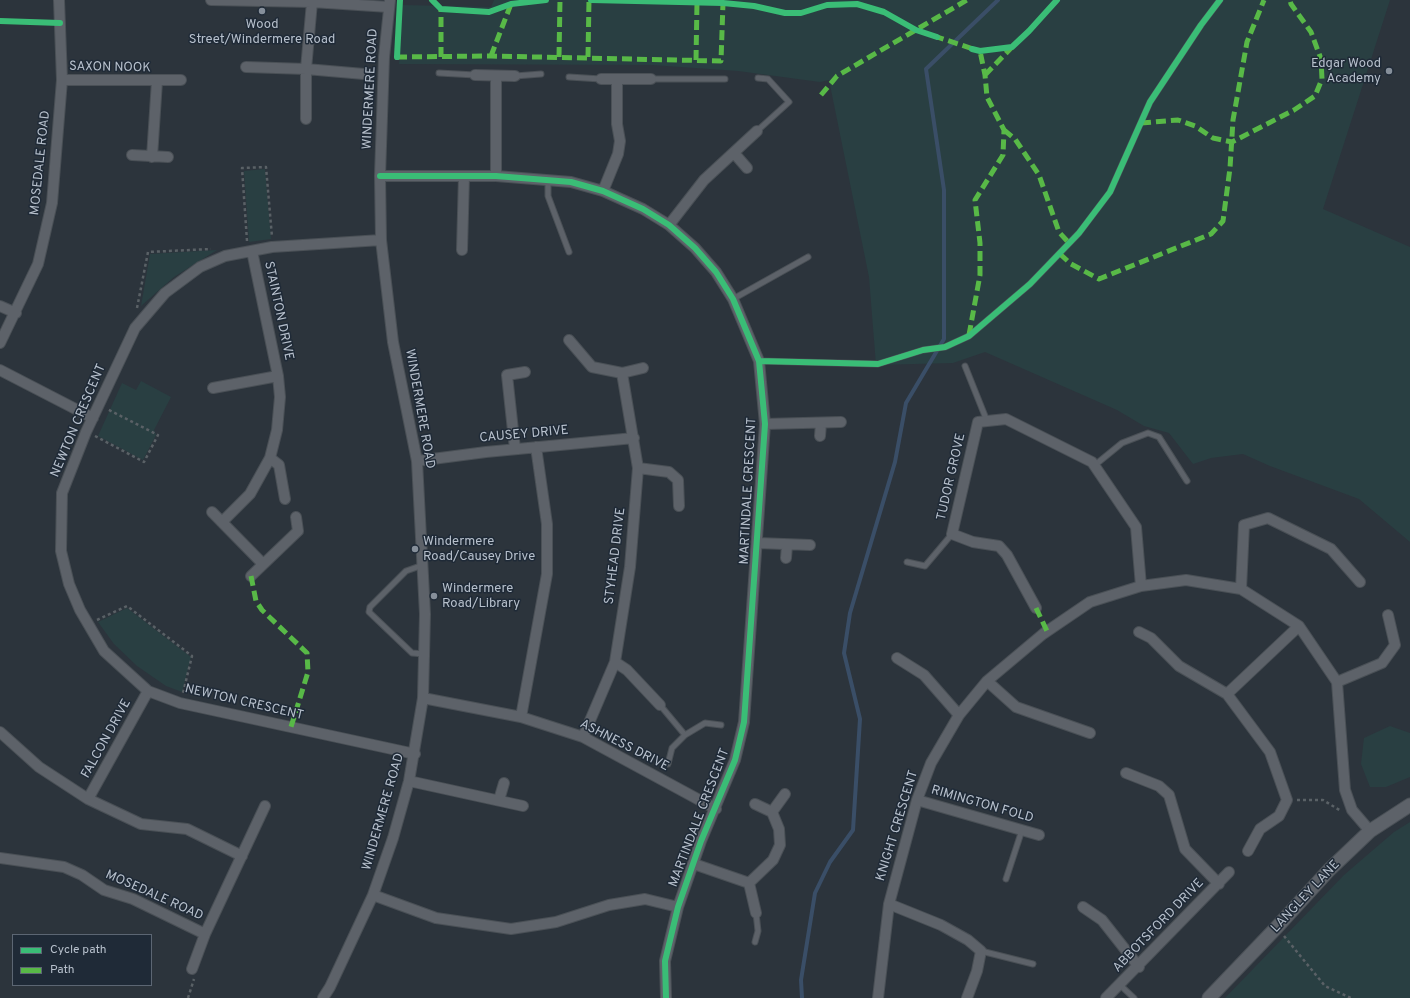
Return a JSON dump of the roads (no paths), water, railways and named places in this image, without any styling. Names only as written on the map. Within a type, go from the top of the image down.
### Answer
[{"type":"street","name":"MOSEDALE ROAD","points":[[0,343],[16,313],[38,264],[52,203],[62,80],[59,0]]},
{"type":"street","points":[[211,0],[389,3]]},
{"type":"street","points":[[306,119],[306,69],[312,2]]},
{"type":"street","name":"WINDERMERE ROAD","points":[[323,998],[330,987],[374,895],[393,838],[409,781],[423,698],[425,614],[417,461],[393,342],[381,240],[380,176],[384,57],[389,3]]},
{"type":"street","points":[[246,67],[306,69],[364,74]]},
{"type":"street","points":[[475,75],[515,76]]},
{"type":"street","points":[[496,76],[496,176]]},
{"type":"street","points":[[601,79],[651,79]]},
{"type":"street","name":"SAXON NOOK","points":[[62,80],[181,80]]},
{"type":"street","points":[[603,191],[618,154],[620,141],[617,124],[617,80]]},
{"type":"street","name":"SAXON NOOK","points":[[152,156],[157,81]]},
{"type":"street","points":[[669,226],[704,180],[757,131]]},
{"type":"street","points":[[734,153],[747,168]]},
{"type":"street","points":[[132,155],[168,157]]},
{"type":"street","name":"MARTINDALE CRESCENT","points":[[374,895],[436,918],[511,929],[556,922],[609,905],[645,898],[678,907],[735,760],[744,722],[758,544],[765,424],[759,361],[733,299],[716,272],[695,248],[669,226],[643,209],[603,191],[571,182],[496,176],[380,176]]},
{"type":"street","points":[[462,250],[464,176]]},
{"type":"street","name":"NEWTON CRESCENT","points":[[381,240],[272,247],[225,256],[194,272],[165,293],[141,319],[135,328],[86,432],[62,493],[61,551],[69,584],[80,610],[104,651],[148,692],[180,703],[414,754]]},
{"type":"street","name":"STAINTON DRIVE","points":[[222,522],[250,494],[270,458],[277,430],[280,397],[278,376],[250,251]]},
{"type":"street","points":[[0,306],[16,313]]},
{"type":"street","points":[[568,340],[592,367],[622,373],[643,368]]},
{"type":"street","points":[[0,370],[93,418]]},
{"type":"street","points":[[515,449],[507,375],[525,372]]},
{"type":"street","name":"STYHEAD DRIVE","points":[[583,737],[615,662],[630,567],[638,468],[622,373]]},
{"type":"street","name":"STAINTON DRIVE","points":[[213,388],[278,376]]},
{"type":"street","points":[[988,421],[1006,419],[1092,462],[1095,465],[1136,527],[1141,586]]},
{"type":"street","name":"TUDOR GROVE","points":[[988,421],[978,422],[952,534],[973,542],[999,546],[1007,555],[1036,608]]},
{"type":"street","points":[[765,424],[840,422]]},
{"type":"street","points":[[820,436],[821,423]]},
{"type":"street","name":"CAUSEY DRIVE","points":[[417,461],[515,449],[634,438]]},
{"type":"street","points":[[521,716],[547,574],[547,524],[536,447]]},
{"type":"street","points":[[270,458],[279,465],[285,499]]},
{"type":"street","points":[[638,468],[669,472],[678,480],[679,506]]},
{"type":"street","points":[[212,512],[263,564]]},
{"type":"street","points":[[251,576],[298,531],[296,517]]},
{"type":"street","points":[[1241,589],[1244,525],[1268,518],[1331,549],[1360,582]]},
{"type":"street","points":[[758,544],[810,545]]},
{"type":"street","points":[[786,558],[787,545]]},
{"type":"street","name":"KNIGHT CRESCENT","points":[[878,998],[889,904],[917,800],[931,763],[958,715],[987,681],[1043,634],[1090,602],[1141,586],[1186,580],[1241,589],[1299,626],[1337,682],[1345,790],[1352,810],[1370,831]]},
{"type":"street","points":[[1337,682],[1382,663],[1395,645],[1388,616]]},
{"type":"street","points":[[1228,694],[1299,626]]},
{"type":"street","points":[[1139,632],[1151,638],[1178,666],[1228,694],[1270,752],[1287,800],[1279,816],[1260,829],[1248,851]]},
{"type":"street","points":[[897,658],[924,675],[958,715]]},
{"type":"street","points":[[615,662],[627,670],[660,705]]},
{"type":"street","points":[[987,681],[1016,708],[1090,733]]},
{"type":"street","name":"FALCON DRIVE","points":[[88,799],[148,692]]},
{"type":"street","name":"ASHNESS DRIVE","points":[[423,698],[521,716],[583,737],[716,809]]},
{"type":"street","points":[[0,732],[39,767],[88,799],[141,824],[187,829],[242,856]]},
{"type":"street","points":[[1126,773],[1159,786],[1168,795],[1185,849],[1219,884]]},
{"type":"street","points":[[409,781],[523,806]]},
{"type":"street","points":[[499,800],[504,783]]},
{"type":"street","points":[[772,812],[785,794]]},
{"type":"street","name":"RIMINGTON FOLD","points":[[917,800],[1039,835]]},
{"type":"street","points":[[749,882],[773,860],[780,845],[779,829],[772,812],[754,804]]},
{"type":"street","name":"LANGLEY LANE","points":[[1210,998],[1329,870],[1370,831],[1410,805]]},
{"type":"street","points":[[192,969],[205,934],[265,806]]},
{"type":"street","name":"MOSEDALE ROAD","points":[[0,858],[64,867],[82,875],[104,890],[133,899],[205,934]]},
{"type":"street","points":[[694,864],[749,882]]},
{"type":"street","name":"ABBOTSFORD DRIVE","points":[[1106,998],[1139,966],[1229,872]]},
{"type":"street","points":[[749,882],[756,913]]},
{"type":"street","points":[[889,904],[941,925],[968,940],[981,951],[977,971],[967,998]]},
{"type":"street","points":[[666,998],[665,962],[678,907]]},
{"type":"street","points":[[1083,907],[1102,920],[1139,966]]},
{"type":"lane","points":[[759,361],[878,364],[932,349],[945,347],[969,336],[1030,284],[1079,233],[1110,192],[1150,102],[1201,25],[1220,0]]},
{"type":"lane","points":[[440,73],[475,75]]},
{"type":"lane","points":[[515,76],[541,74]]},
{"type":"lane","points":[[569,77],[601,79]]},
{"type":"lane","points":[[757,131],[789,102],[768,79],[758,78]]},
{"type":"lane","points":[[651,79],[725,79]]},
{"type":"lane","points":[[548,180],[548,196],[569,252]]},
{"type":"lane","points":[[733,299],[808,257]]},
{"type":"lane","points":[[965,366],[988,421]]},
{"type":"lane","points":[[1095,465],[1122,442],[1148,433],[1159,437],[1187,482]]},
{"type":"lane","points":[[907,562],[925,566],[952,534]]},
{"type":"lane","points":[[423,565],[406,571],[370,607],[369,612],[412,653],[424,654]]},
{"type":"lane","points":[[660,705],[685,735]]},
{"type":"lane","points":[[668,764],[672,748],[685,735],[705,723],[721,725]]},
{"type":"lane","points":[[1006,879],[1022,830]]},
{"type":"lane","points":[[756,913],[758,931],[756,942]]},
{"type":"lane","points":[[981,951],[1033,964]]},
{"type":"lane","points":[[1120,985],[1134,998]]},
{"type":"waterway","points":[[802,998],[801,980],[815,893],[830,862],[853,830],[860,719],[844,653],[850,613],[895,462],[906,403],[944,339],[944,190],[926,69],[998,0]]},
{"type":"place","name":"Wood Street/Windermere Road","points":[[262,11]]},
{"type":"place","name":"Edgar Wood Academy","points":[[1389,71]]},
{"type":"place","name":"Windermere Road/Causey Drive","points":[[415,549]]},
{"type":"place","name":"Windermere Road/Library","points":[[434,596]]}]
